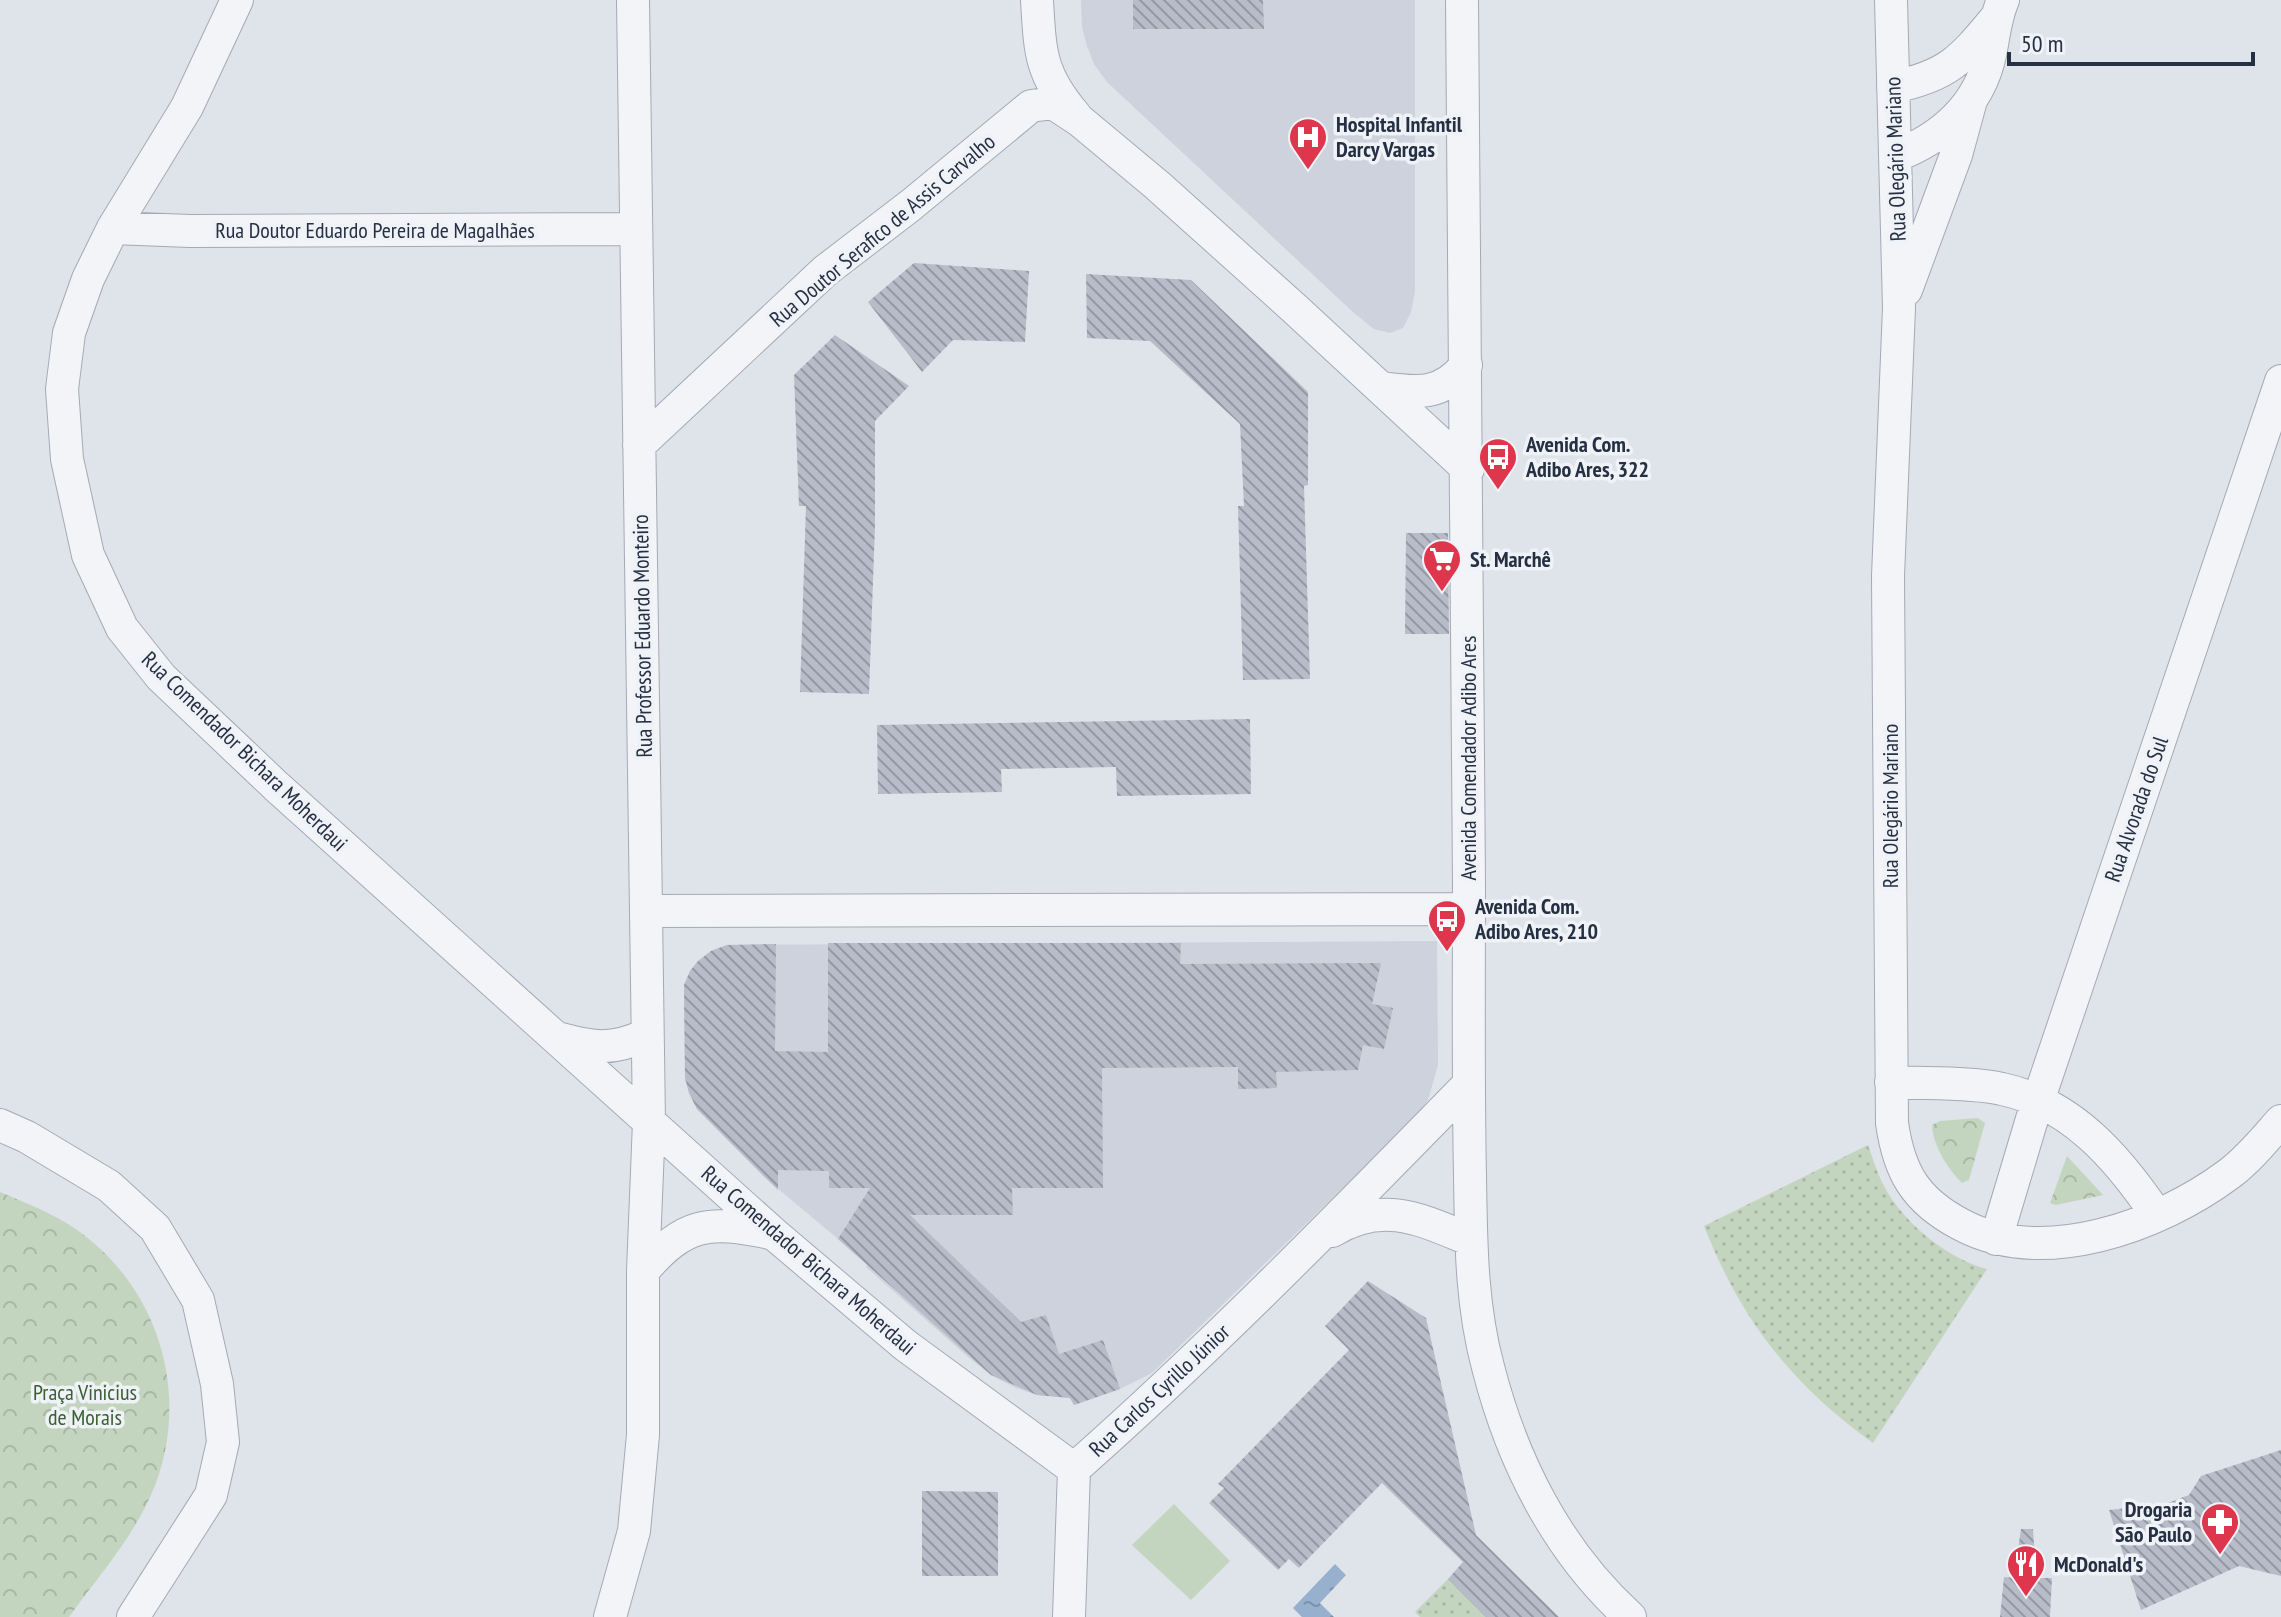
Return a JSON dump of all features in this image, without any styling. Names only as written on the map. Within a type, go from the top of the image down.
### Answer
[{"type":"street","name":"Rua Comendador Bichara Moherdaui","points":[[237,0],[187,107],[113,228],[88,279],[69,333],[62,389],[67,459],[88,555],[122,628],[161,677],[276,786],[774,1234],[905,1345],[1074,1469]]},
{"type":"street","name":"Rua Professor Eduardo Monteiro","points":[[610,1617],[634,1531],[642,1449],[643,1271],[649,1122],[633,0]]},
{"type":"street","points":[[1037,0],[1044,69],[1061,99],[1079,120]]},
{"type":"street","name":"Avenida Comendador Adibo Ares","points":[[1462,0],[1468,469],[1468,1085],[1474,1297],[1487,1364],[1506,1428],[1549,1522],[1604,1594],[1630,1617]]},
{"type":"street","name":"Rua Olegário Mariano","points":[[1891,0],[1899,308],[1888,576],[1891,1082],[1897,1155],[1910,1183],[1952,1220],[1996,1239],[2044,1244],[2079,1241],[2138,1223],[2230,1173],[2281,1121]]},
{"type":"street","points":[[1893,87],[1923,81],[1966,54],[1999,9]]},
{"type":"street","points":[[1899,308],[1956,155],[1971,100],[1989,58],[1999,9]]},
{"type":"street","points":[[1021,115],[1044,69]]},
{"type":"street","points":[[1895,156],[1921,146],[1936,136],[1971,100]]},
{"type":"street","name":"Rua Doutor Serafico de Assis Carvalho","points":[[639,445],[825,271],[1031,106],[1043,102],[1053,103],[1079,120],[1157,185],[1468,469]]},
{"type":"street","name":"Rua Doutor Eduardo Pereira de Magalhães","points":[[113,228],[190,231],[636,229]]},
{"type":"street","points":[[1382,388],[1415,392],[1431,390],[1446,385],[1466,365]]},
{"type":"street","name":"Rua Alvorada do Sul","points":[[1996,1239],[2038,1100],[2281,381]]},
{"type":"street","points":[[646,911],[1469,909]]},
{"type":"street","name":"Rua Comendador Bichara Moherdaui","points":[[555,1037],[584,1046],[611,1047],[625,1045],[646,1035]]},
{"type":"street","points":[[1891,1082],[2001,1088],[2038,1100],[2075,1121],[2128,1173],[2156,1214]]},
{"type":"street","name":"Rua Carlos Cyrillo Júnior","points":[[1069,1617],[1074,1469],[1145,1406],[1315,1242],[1468,1085]]},
{"type":"street","points":[[0,1125],[27,1137],[109,1186],[155,1228],[198,1300],[217,1384],[223,1442],[211,1495],[133,1617]]},
{"type":"street","name":"Rua Carlos Cyrillo Júnior","points":[[1315,1242],[1362,1216],[1388,1213],[1411,1217],[1471,1240]]},
{"type":"street","points":[[643,1271],[659,1252],[686,1232],[732,1225],[774,1234]]},
{"type":"shaded area","name":"Hospital Infantil Darcy Vargas","points":[[1081,0],[1415,0],[1415,291],[1411,312],[1403,328],[1390,333],[1374,329],[1354,313],[1107,82],[1094,64],[1087,46],[1082,27]]},
{"type":"shaded area","points":[[1437,941],[1438,1065],[1428,1100],[1419,1114],[1152,1373],[1120,1389],[1074,1405],[1070,1398],[1037,1395],[1016,1388],[991,1375],[968,1357],[866,1267],[868,1264],[764,1177],[697,1109],[685,1078],[684,985],[698,961],[711,951],[727,945]]},
{"type":"green space","points":[[1978,1118],[1985,1123],[1969,1180],[1962,1183],[1942,1157],[1932,1125],[1940,1121]]},
{"type":"green space","points":[[1868,1145],[1887,1192],[1910,1221],[1946,1251],[1987,1269],[1873,1443],[1817,1397],[1772,1348],[1734,1291],[1704,1226]]},
{"type":"green space","points":[[2067,1156],[2103,1195],[2056,1205],[2050,1203]]},
{"type":"green space","name":"Praça Vinicius de Morais","points":[[0,1192],[68,1224],[106,1254],[130,1283],[148,1315],[161,1349],[168,1385],[169,1422],[163,1459],[151,1495],[124,1543],[69,1617],[0,1617]]},
{"type":"green space","points":[[1174,1504],[1230,1561],[1191,1600],[1132,1545]]},
{"type":"green space","points":[[1448,1579],[1486,1617],[1420,1617],[1415,1612]]},
{"type":"water","points":[[1335,1564],[1346,1575],[1320,1603],[1334,1617],[1302,1617],[1293,1608]]},
{"type":"building","points":[[1133,0],[1263,0],[1264,29],[1133,29]]},
{"type":"building","points":[[914,263],[1029,271],[1025,342],[953,340],[922,372],[868,302]]},
{"type":"building","points":[[1086,274],[1191,280],[1308,392],[1308,485],[1304,486],[1310,679],[1243,680],[1238,506],[1244,506],[1240,424],[1150,341],[1087,338]]},
{"type":"building","points":[[835,335],[909,386],[875,421],[869,694],[800,692],[806,506],[799,506],[794,375]]},
{"type":"building","points":[[1406,533],[1448,533],[1449,634],[1405,634]]},
{"type":"building","points":[[1250,719],[1251,794],[1117,796],[1116,767],[1001,769],[1002,792],[878,794],[877,725]]},
{"type":"building","points":[[828,943],[1181,943],[1180,964],[1381,963],[1372,1004],[1393,1008],[1384,1049],[1363,1045],[1358,1070],[1276,1072],[1277,1088],[1238,1089],[1238,1067],[1102,1068],[1103,1188],[1012,1188],[1013,1215],[910,1215],[1021,1322],[1046,1315],[1059,1354],[1103,1340],[1120,1389],[1074,1405],[1070,1398],[1037,1395],[991,1375],[838,1239],[870,1188],[829,1188],[829,1171],[778,1170],[778,1190],[697,1109],[685,1078],[684,985],[690,971],[711,951],[727,945],[776,944],[775,1051],[828,1052]]},
{"type":"building","points":[[1368,1281],[1426,1318],[1476,1535],[1559,1617],[1486,1617],[1448,1579],[1463,1562],[1382,1483],[1299,1568],[1289,1559],[1278,1570],[1209,1503],[1224,1488],[1218,1484],[1349,1350],[1325,1326]]},
{"type":"building","points":[[2281,1450],[2281,1576],[2239,1566],[2141,1610],[2109,1510],[2165,1504],[2189,1495],[2201,1476]]},
{"type":"building","points":[[922,1491],[998,1492],[998,1576],[922,1576]]},
{"type":"building","name":"McDonald's","points":[[2021,1529],[2033,1529],[2036,1578],[2052,1578],[2050,1617],[2000,1617],[2004,1577],[2014,1578]]},
{"type":"place","name":"Hospital Infantil Darcy Vargas","points":[[1308,171]]},
{"type":"place","name":"Avenida Com. Adibo Ares, 322","points":[[1498,491]]},
{"type":"place","name":"St. Marchê","points":[[1442,593]]},
{"type":"place","name":"Avenida Com. Adibo Ares, 210","points":[[1447,953]]},
{"type":"place","name":"Drogaria São Paulo","points":[[2220,1556]]},
{"type":"place","name":"McDonald's","points":[[2026,1598]]}]
